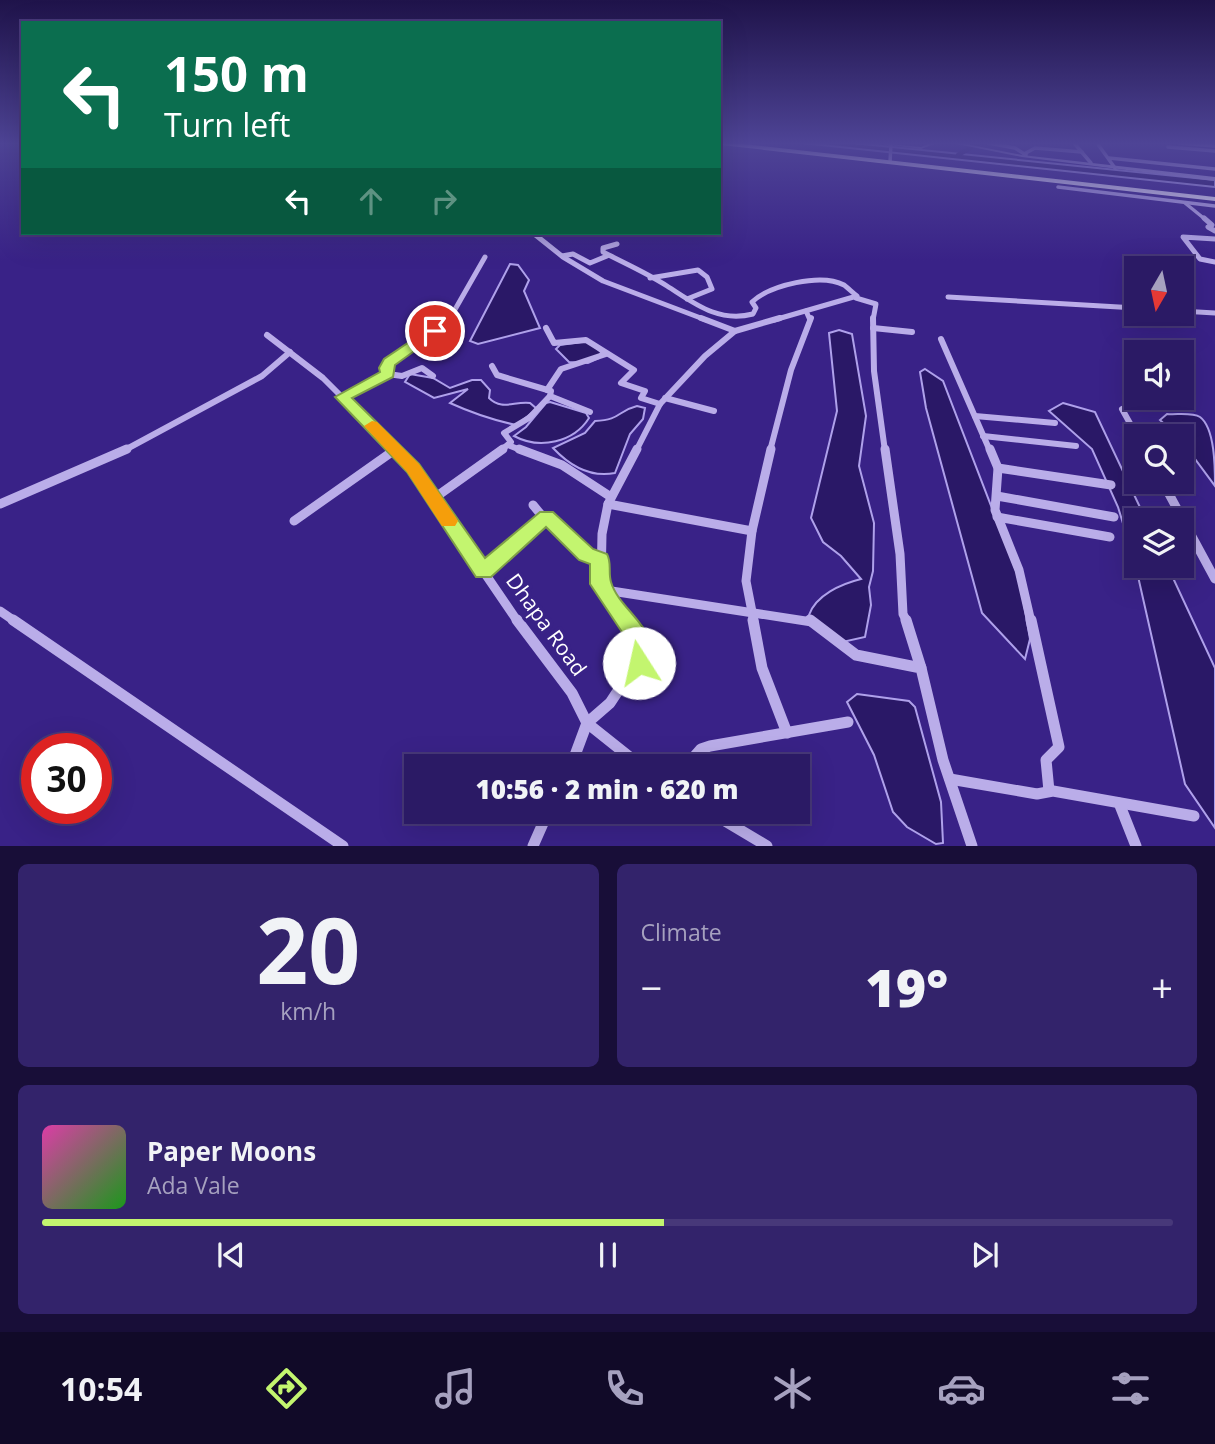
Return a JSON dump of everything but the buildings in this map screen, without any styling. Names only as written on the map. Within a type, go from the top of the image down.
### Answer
[{"type":"main road","points":[[1047,182],[1182,200],[1215,199]]},
{"type":"street","points":[[1058,187],[1215,206]]},
{"type":"street","points":[[1182,200],[1207,218],[1212,225],[1208,227],[1215,231]]},
{"type":"street","points":[[536,235],[614,286],[735,331]]},
{"type":"street","points":[[1215,239],[1183,237],[1200,259],[1215,262]]},
{"type":"street","points":[[617,244],[604,248],[607,256],[687,299],[726,316],[752,314],[756,308],[752,302],[758,294],[782,285],[842,284],[857,295],[856,298]]},
{"type":"street","points":[[565,256],[590,263],[607,256]]},
{"type":"street","points":[[388,374],[386,368],[389,362],[426,338],[453,313],[485,257]]},
{"type":"street","points":[[649,278],[698,270],[707,277],[712,289],[687,299]]},
{"type":"street","points":[[948,297],[1124,307]]},
{"type":"street","points":[[575,754],[587,723],[622,688],[641,656],[639,639],[600,584],[600,560],[609,501],[662,401],[705,356],[735,331],[856,298],[876,304],[873,328],[874,371],[900,554],[903,614],[912,630],[950,779],[972,845]]},
{"type":"street","points":[[787,733],[762,668],[746,581],[752,531],[789,379],[811,317],[806,311]]},
{"type":"street","points":[[1194,312],[1215,313]]},
{"type":"street","points":[[716,323],[726,316]]},
{"type":"street","points":[[546,328],[554,343],[586,340],[635,371],[621,383],[645,391],[642,398],[714,411]]},
{"type":"street","points":[[873,328],[912,332]]},
{"type":"street","name":"Dhapa Road","points":[[267,335],[342,397],[396,449],[566,684],[587,723]]},
{"type":"street","points":[[941,339],[998,468],[997,517],[1019,570],[1058,738],[1059,747],[1046,760],[1049,791]]},
{"type":"street","points":[[0,504],[124,450],[190,416],[262,376],[290,352]]},
{"type":"street","points":[[433,499],[509,445],[511,442],[504,433],[529,418],[548,393],[561,369],[606,354]]},
{"type":"street","points":[[492,366],[502,377],[548,393],[590,412]]},
{"type":"street","points":[[342,397],[388,374],[402,376],[422,368],[433,376]]},
{"type":"street","points":[[1122,409],[1130,424]]},
{"type":"street","points":[[975,416],[1055,424]]},
{"type":"street","points":[[983,436],[1076,446]]},
{"type":"street","points":[[509,445],[562,465],[609,501],[752,531]]},
{"type":"street","points":[[293,521],[396,449]]},
{"type":"street","points":[[998,468],[1111,485]]},
{"type":"street","points":[[1169,494],[1215,579]]},
{"type":"street","points":[[997,496],[1114,517]]},
{"type":"street","points":[[533,505],[586,555],[600,560]]},
{"type":"street","points":[[484,572],[543,517]]},
{"type":"street","points":[[997,517],[1110,537]]},
{"type":"street","points":[[604,590],[753,614],[808,619],[856,656],[921,668]]},
{"type":"street","points":[[0,611],[343,845]]},
{"type":"street","points":[[697,754],[701,749],[848,722]]},
{"type":"street","points":[[587,723],[626,754]]},
{"type":"street","points":[[950,779],[1027,793],[1049,791],[1194,816]]},
{"type":"street","points":[[1119,803],[1136,845]]},
{"type":"street","points":[[533,845],[543,824]]},
{"type":"street","points":[[731,824],[767,845]]},
{"type":"shaded area","points":[[1173,182],[1215,182],[1215,187]]},
{"type":"shaded area","points":[[510,264],[518,265],[529,280],[524,291],[540,328],[478,344],[470,341]]},
{"type":"shaded area","points":[[839,330],[852,334],[866,416],[859,466],[874,523],[873,571],[869,587],[871,605],[865,637],[838,643],[809,615],[817,602],[830,591],[861,579],[841,556],[823,542],[811,518],[837,411],[829,333]]},
{"type":"shaded area","points":[[588,341],[601,352],[599,358],[588,363],[569,362],[556,349],[560,345]]},
{"type":"shaded area","points":[[925,369],[943,381],[1020,581],[1030,639],[1025,659],[982,613],[926,408],[920,372]]},
{"type":"shaded area","points":[[410,374],[433,378],[450,388],[472,380],[481,380],[490,390],[489,398],[494,402],[503,405],[530,403],[537,409],[516,425],[499,421],[450,403],[468,389],[434,398],[405,382]]},
{"type":"shaded area","points":[[546,403],[586,413],[589,418],[575,433],[556,441],[535,442],[514,436],[526,427]]},
{"type":"shaded area","points":[[1063,403],[1095,412],[1124,473],[1124,494],[1134,494],[1140,508],[1124,508],[1124,527],[1092,449],[1049,411]]},
{"type":"shaded area","points":[[637,406],[645,408],[643,419],[630,434],[615,473],[597,474],[581,469],[553,448],[585,433],[595,421],[610,419]]},
{"type":"shaded area","points":[[1167,414],[1193,415],[1205,422],[1213,449],[1215,486],[1194,458],[1194,424],[1164,424],[1160,420]]},
{"type":"shaded area","points":[[1138,578],[1173,578],[1215,668],[1215,828],[1185,784]]},
{"type":"shaded area","points":[[857,694],[909,701],[915,707],[941,802],[943,843],[936,844],[907,827],[893,812],[874,755],[847,702]]},
{"type":"slow traffic","points":[[372,426],[413,468],[448,521]]},
{"type":"route","points":[[435,331],[389,362],[386,368],[388,374],[342,397],[413,468],[484,572],[546,516],[586,555],[600,560],[600,584],[639,639],[639,663]]}]
